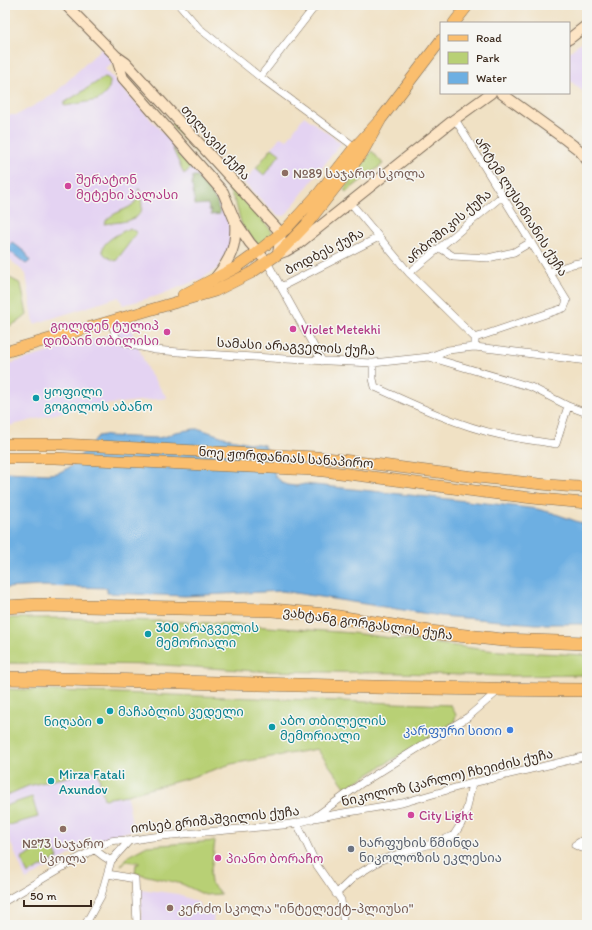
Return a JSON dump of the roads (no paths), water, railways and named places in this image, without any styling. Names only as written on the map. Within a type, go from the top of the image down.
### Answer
[{"type":"highway","name":"ვახტანგ გორგასლის ქუჩა","points":[[5,607],[46,606],[301,612],[430,632],[503,640],[587,643]]},
{"type":"highway","points":[[5,678],[499,690],[587,690]]},
{"type":"main road","points":[[455,22],[468,5]]},
{"type":"main road","points":[[151,310],[237,267],[281,233],[319,193],[440,45]]},
{"type":"main road","points":[[5,352],[215,292],[251,273],[278,254],[306,225],[362,153],[381,119]]},
{"type":"main road","name":"ნოე ჟორდანიას სანაპირო","points":[[5,444],[62,444],[316,457],[357,461],[487,479],[587,487]]},
{"type":"main road","name":"ნოე ჟორდანიას სანაპირო","points":[[5,458],[54,458],[275,467],[356,474],[485,493],[587,503]]},
{"type":"street","name":"თელავის ქუჩა","points":[[66,5],[116,56],[126,63],[281,233]]},
{"type":"street","points":[[179,5],[199,28],[355,148]]},
{"type":"street","points":[[260,76],[316,5]]},
{"type":"street","points":[[570,38],[587,25]]},
{"type":"street","name":"თელავის ქუჩა","points":[[116,56],[122,78],[223,192],[235,221],[250,243],[268,262]]},
{"type":"street","points":[[281,233],[278,254],[298,244],[455,119],[490,94]]},
{"type":"street","points":[[502,94],[579,150],[587,160]]},
{"type":"street","name":"არტემ ლუსინიანის ქუჩა","points":[[455,119],[567,302],[564,308],[475,338]]},
{"type":"street","name":"არბოშიკის ქუჩა","points":[[410,273],[502,196]]},
{"type":"street","points":[[350,202],[410,273],[475,338],[474,348]]},
{"type":"street","name":"თელავის ქუჩა","points":[[214,279],[225,266],[234,248],[236,234],[235,221]]},
{"type":"street","name":"ბოდბეს ქუჩა","points":[[281,287],[379,237]]},
{"type":"street","points":[[440,248],[453,256],[488,258],[514,252],[531,242]]},
{"type":"street","points":[[268,262],[322,361]]},
{"type":"street","points":[[549,272],[573,264],[584,262],[587,265]]},
{"type":"street","name":"სამასი არაგველის ქუჩა","points":[[111,321],[116,337],[119,340],[132,345],[155,350],[372,363],[429,357],[448,350],[494,348],[587,362]]},
{"type":"street","points":[[429,357],[530,387],[568,406],[587,413]]},
{"type":"street","points":[[372,363],[375,387],[461,424],[501,435],[556,444],[568,406]]},
{"type":"street","name":"იოსებ გრიშაშვილის ქუჩა","points":[[5,901],[110,841],[129,841],[162,836],[297,823],[312,819],[362,783],[468,718],[499,690]]},
{"type":"street","name":"ნიკოლოზ (კარლო) ჩხეიძის ქუჩა","points":[[312,819],[402,803],[472,783],[587,756]]},
{"type":"street","points":[[336,894],[355,876],[381,860],[439,842],[454,835],[461,824],[467,808],[472,783]]},
{"type":"street","points":[[297,823],[316,864],[341,900],[343,918]]},
{"type":"street","points":[[587,839],[575,845],[587,848]]},
{"type":"street","points":[[85,925],[101,896],[111,861],[129,841]]},
{"type":"street","points":[[95,850],[111,861]]},
{"type":"street","points":[[108,874],[135,879],[137,925]]},
{"type":"water","points":[[12,242],[26,253],[30,261],[26,264],[7,249]]},
{"type":"water","points":[[200,429],[227,438],[264,445],[269,452],[275,476],[287,485],[296,486],[305,484],[537,509],[587,525],[587,624],[536,624],[441,616],[282,591],[185,596],[107,593],[107,588],[42,586],[5,588],[5,472],[58,473],[70,467],[98,436],[158,438],[175,432]]},
{"type":"place","name":"№89 საჯარო სკოლა","points":[[285,173]]},
{"type":"place","name":"შერატონ მეტეხი პალასი","points":[[68,186]]},
{"type":"place","name":"Violet Metekhi","points":[[293,329]]},
{"type":"place","name":"გოლდენ ტულიპ დიზაინ თბილისი","points":[[167,332]]},
{"type":"place","name":"ყოფილი გოგილოს აბანო","points":[[36,398]]},
{"type":"place","name":"300 არაგველის მემორიალი","points":[[148,634]]},
{"type":"place","name":"მაჩაბლის კედელი","points":[[110,711]]},
{"type":"place","name":"ნიღაბი","points":[[100,721]]},
{"type":"place","name":"აბო თბილელის მემორიალი","points":[[272,727]]},
{"type":"place","name":"კარფური სითი","points":[[510,730]]},
{"type":"place","name":"Mirza Fatali Axundov","points":[[51,781]]},
{"type":"place","name":"City Light","points":[[411,815]]},
{"type":"place","name":"№73 საჯარო სკოლა","points":[[63,829]]},
{"type":"place","name":"ხარფუხის წმინდა ნიკოლოზის ეკლესია","points":[[351,849]]},
{"type":"place","name":"პიანო ბორაჩო","points":[[218,858]]},
{"type":"place","name":"კერძო სკოლა \"ინტელექტ-პლიუსი\"","points":[[170,908]]}]
